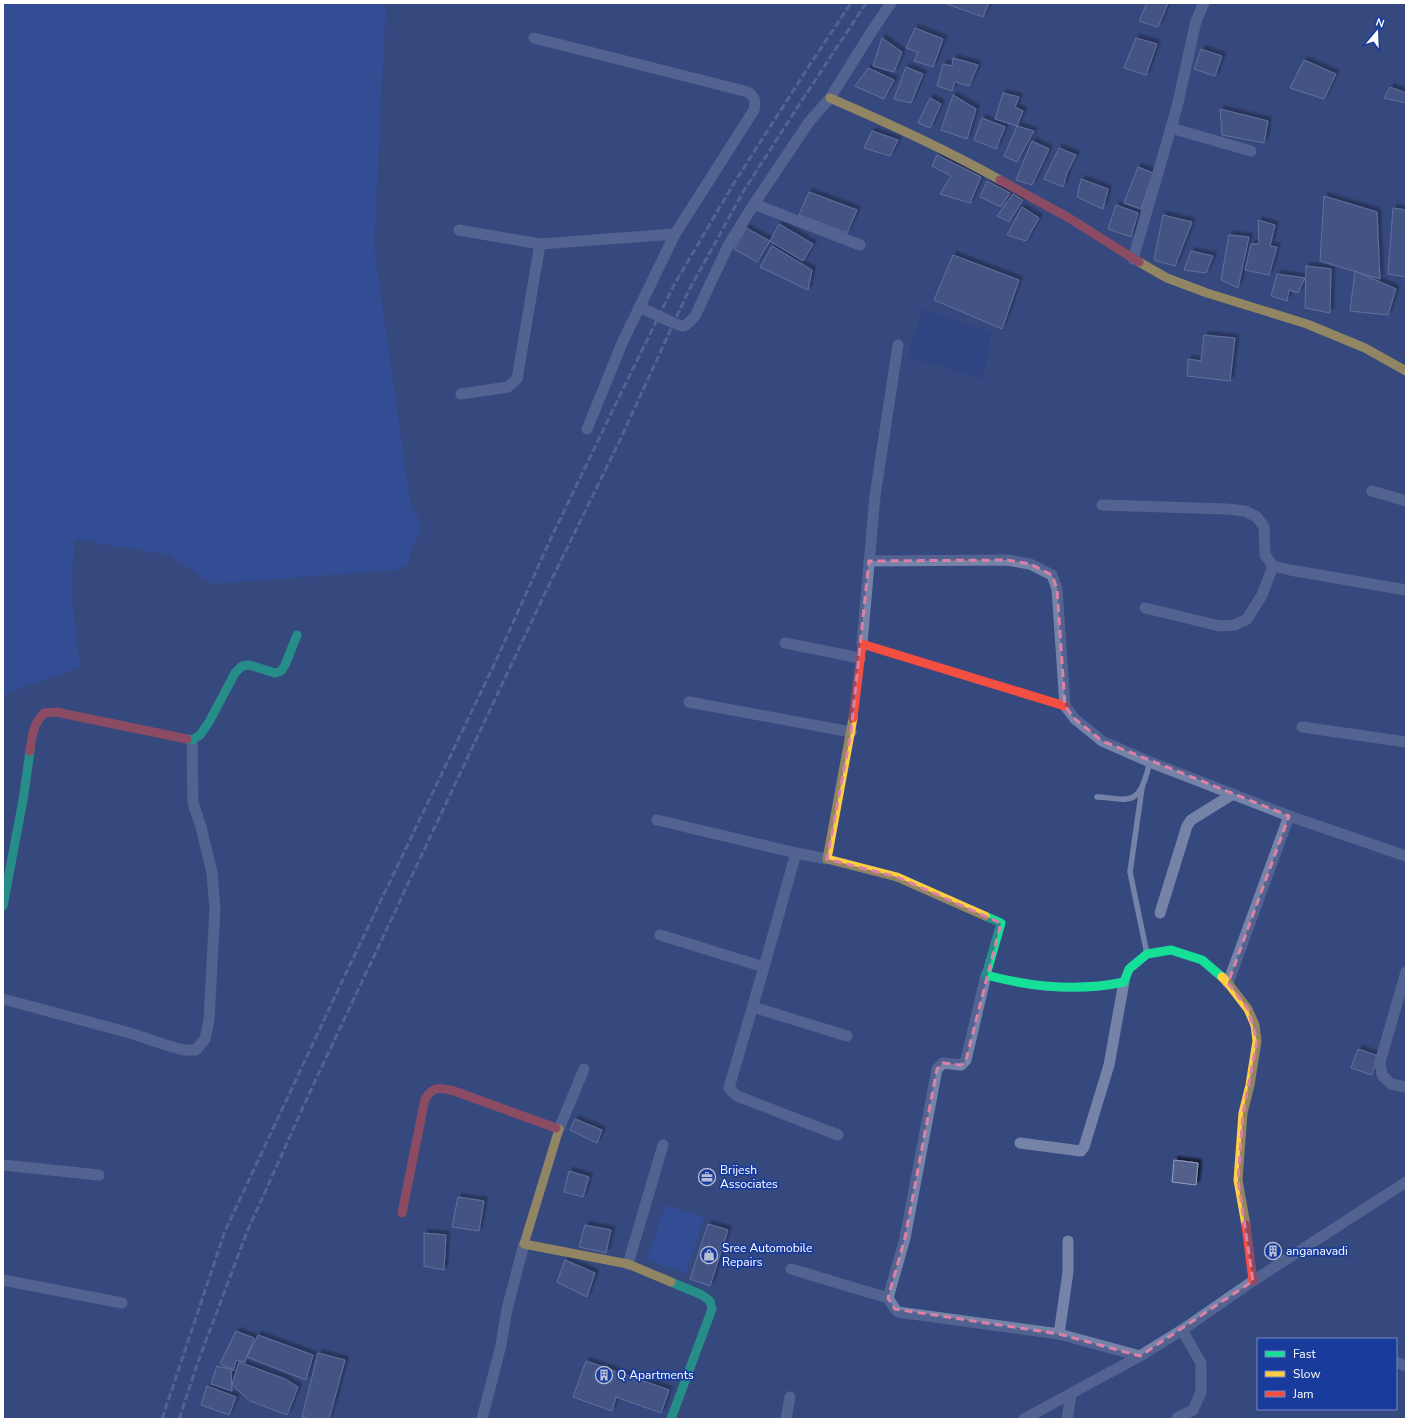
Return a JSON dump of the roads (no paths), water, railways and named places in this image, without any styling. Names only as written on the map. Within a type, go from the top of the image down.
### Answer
[{"type":"street","points":[[639,307],[659,315],[674,324],[682,326],[688,324],[695,316],[728,246],[754,204],[809,122],[830,98],[891,3]]},
{"type":"street","points":[[1133,259],[1177,107],[1196,21],[1204,3]]},
{"type":"street","points":[[534,38],[748,92],[754,96],[756,102],[754,110],[675,234],[623,341],[587,429]]},
{"type":"street","points":[[830,98],[895,126],[958,156],[1069,218],[1133,259],[1167,278],[1207,293],[1307,324],[1365,348],[1406,371]]},
{"type":"street","points":[[1171,128],[1251,151]]},
{"type":"street","points":[[754,204],[860,245]]},
{"type":"street","points":[[459,230],[540,244],[675,234]]},
{"type":"street","points":[[462,394],[508,387],[517,379],[540,244]]},
{"type":"street","points":[[827,859],[850,732],[862,644],[875,496],[898,345]]},
{"type":"street","points":[[1372,491],[1406,501]]},
{"type":"street","points":[[1102,505],[1226,509],[1245,511],[1257,517],[1264,527],[1265,555],[1273,566],[1406,590]]},
{"type":"street","points":[[869,561],[1007,560],[1030,564],[1052,575],[1057,589],[1065,706],[1075,719],[1102,740],[1150,762],[1289,816],[1406,856]]},
{"type":"street","points":[[1145,608],[1220,626],[1235,625],[1246,619],[1262,595],[1273,566]]},
{"type":"street","points":[[3,906],[8,856],[23,800],[32,734],[36,722],[44,714],[56,712],[192,740],[200,735],[209,722],[236,673],[242,666],[249,665],[275,673],[281,671],[297,636]]},
{"type":"street","points":[[785,643],[860,658]]},
{"type":"street","points":[[862,644],[1065,706]]},
{"type":"street","points":[[689,702],[850,732]]},
{"type":"street","points":[[1302,727],[1406,742]]},
{"type":"street","points":[[3,999],[130,1033],[184,1050],[196,1050],[205,1039],[209,1020],[215,908],[212,873],[194,803],[192,740]]},
{"type":"street","points":[[1160,913],[1187,826],[1191,820],[1233,794]]},
{"type":"street","points":[[1228,983],[1289,816]]},
{"type":"street","points":[[657,820],[827,859],[897,877],[1001,923],[986,975],[966,1060],[961,1065],[943,1063],[937,1069],[905,1238],[888,1298]]},
{"type":"street","points":[[796,853],[729,1088],[737,1096],[838,1135]]},
{"type":"street","points":[[660,935],[764,967]]},
{"type":"street","points":[[1020,1143],[1081,1151],[1084,1147],[1109,1065],[1124,982],[1129,969],[1147,954],[1171,950],[1202,960],[1228,983],[1248,1009],[1255,1025],[1257,1041],[1250,1085],[1243,1113],[1238,1180],[1245,1212],[1253,1281]]},
{"type":"street","points":[[1406,972],[1380,1062],[1382,1075],[1391,1084],[1406,1087]]},
{"type":"street","points":[[986,975],[1004,981],[1067,988],[1108,986],[1124,982]]},
{"type":"street","points":[[753,1007],[847,1036]]},
{"type":"street","points":[[482,1419],[501,1345],[507,1309],[524,1244],[559,1129],[584,1069]]},
{"type":"street","points":[[402,1213],[425,1099],[429,1091],[438,1087],[454,1091],[559,1129]]},
{"type":"street","points":[[628,1264],[663,1145]]},
{"type":"street","points":[[3,1165],[99,1175]]},
{"type":"street","points":[[1024,1419],[1140,1356],[1182,1330],[1253,1281],[1406,1182]]},
{"type":"street","points":[[1059,1334],[1068,1272],[1068,1241]]},
{"type":"street","points":[[524,1244],[628,1264],[702,1295],[710,1301],[712,1309],[671,1419]]},
{"type":"street","points":[[791,1269],[888,1298],[898,1312],[1059,1334],[1140,1356]]},
{"type":"street","points":[[3,1280],[122,1303]]},
{"type":"street","points":[[1177,1418],[1193,1410],[1201,1392],[1201,1363],[1182,1330]]},
{"type":"street","points":[[1067,1419],[1071,1394]]},
{"type":"street","points":[[786,1419],[790,1397]]},
{"type":"lane","points":[[1147,954],[1130,872],[1142,788],[1150,762]]},
{"type":"lane","points":[[1097,796],[1127,800],[1134,797],[1142,788]]},
{"type":"railway","points":[[162,1419],[225,1231],[346,973],[494,665],[551,538],[625,385],[674,285],[734,183],[851,3]]},
{"type":"railway","points":[[179,1419],[199,1359],[247,1232],[309,1094],[547,589],[620,440],[687,294],[743,192],[866,3]]},
{"type":"place","name":"Brijesh Associates","points":[[707,1177]]},
{"type":"place","name":"anganavadi","points":[[1273,1251]]},
{"type":"place","name":"Sree Automobile Repairs","points":[[709,1255]]},
{"type":"place","name":"Q Apartments","points":[[604,1375]]}]
